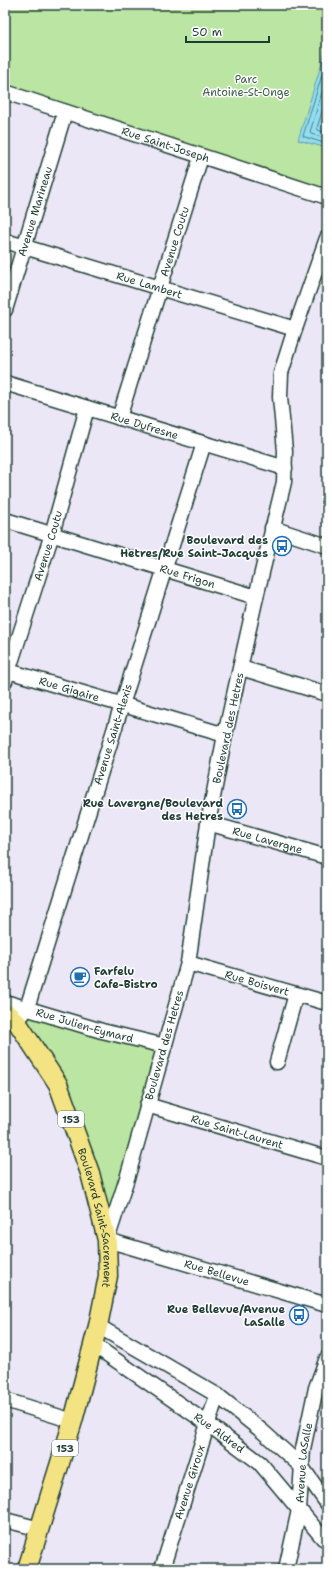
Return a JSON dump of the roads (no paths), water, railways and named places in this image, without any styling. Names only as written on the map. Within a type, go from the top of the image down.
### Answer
[{"type":"main road","name":"Boulevard Saint-Sacrement","points":[[16,1014],[58,1084],[90,1173],[107,1240],[108,1276],[98,1326]]},
{"type":"main road","name":"153","points":[[27,1569],[73,1421],[98,1326]]},
{"type":"street","name":"Rue Saint-Joseph","points":[[5,92],[327,197]]},
{"type":"street","name":"Avenue Marineau","points":[[5,310],[65,112]]},
{"type":"street","name":"Avenue Coutu","points":[[119,418],[201,157]]},
{"type":"street","name":"Boulevard des Hetres","points":[[107,1240],[128,1175],[188,963],[208,824],[225,735],[272,528],[284,482],[285,451],[280,398],[281,374],[327,238]]},
{"type":"street","name":"Rue Lambert","points":[[5,241],[295,329]]},
{"type":"street","name":"Rue Dufresne","points":[[5,383],[285,468]]},
{"type":"street","name":"Avenue Coutu","points":[[6,674],[52,534],[87,408]]},
{"type":"street","name":"Avenue Saint-Alexis","points":[[16,1014],[122,705],[204,444]]},
{"type":"street","name":"Rue Frigon","points":[[5,520],[256,597]]},
{"type":"street","points":[[272,528],[327,546]]},
{"type":"street","points":[[241,668],[327,694]]},
{"type":"street","name":"Rue Gigaire","points":[[6,674],[122,705],[225,735]]},
{"type":"street","name":"Rue Lavergne","points":[[208,824],[327,857]]},
{"type":"street","name":"Rue Boisvert","points":[[188,963],[327,1003]]},
{"type":"street","points":[[277,1062],[296,994]]},
{"type":"street","name":"Rue Julien-Eymard","points":[[5,1002],[16,1014],[102,1031],[165,1046]]},
{"type":"street","name":"Rue Saint-Laurent","points":[[147,1105],[327,1158]]},
{"type":"street","name":"Rue Bellevue","points":[[107,1240],[327,1305]]},
{"type":"street","points":[[98,1326],[216,1395],[262,1431],[301,1466],[327,1503]]},
{"type":"street","name":"Rue Aldred","points":[[94,1345],[208,1424],[260,1464],[323,1538],[327,1540]]},
{"type":"street","name":"Avenue LaSalle","points":[[286,1569],[299,1510],[303,1449],[322,1389],[327,1358]]},
{"type":"street","name":"Avenue Giroux","points":[[162,1569],[216,1395]]},
{"type":"street","points":[[5,1400],[73,1421]]},
{"type":"street","points":[[5,1520],[40,1529]]},
{"type":"water","points":[[327,46],[327,148],[298,140]]},
{"type":"place","name":"Boulevard des Hetres/Rue Saint-Jacques","points":[[282,546]]},
{"type":"place","name":"Rue Lavergne/Boulevard des Hetres","points":[[237,809]]},
{"type":"place","name":"Farfelu Cafe-Bistro","points":[[80,977]]},
{"type":"place","name":"Rue Bellevue/Avenue LaSalle","points":[[299,1315]]},
{"type":"park label","name":"Parc Antoine-St-Onge","points":[[246,85]]}]
